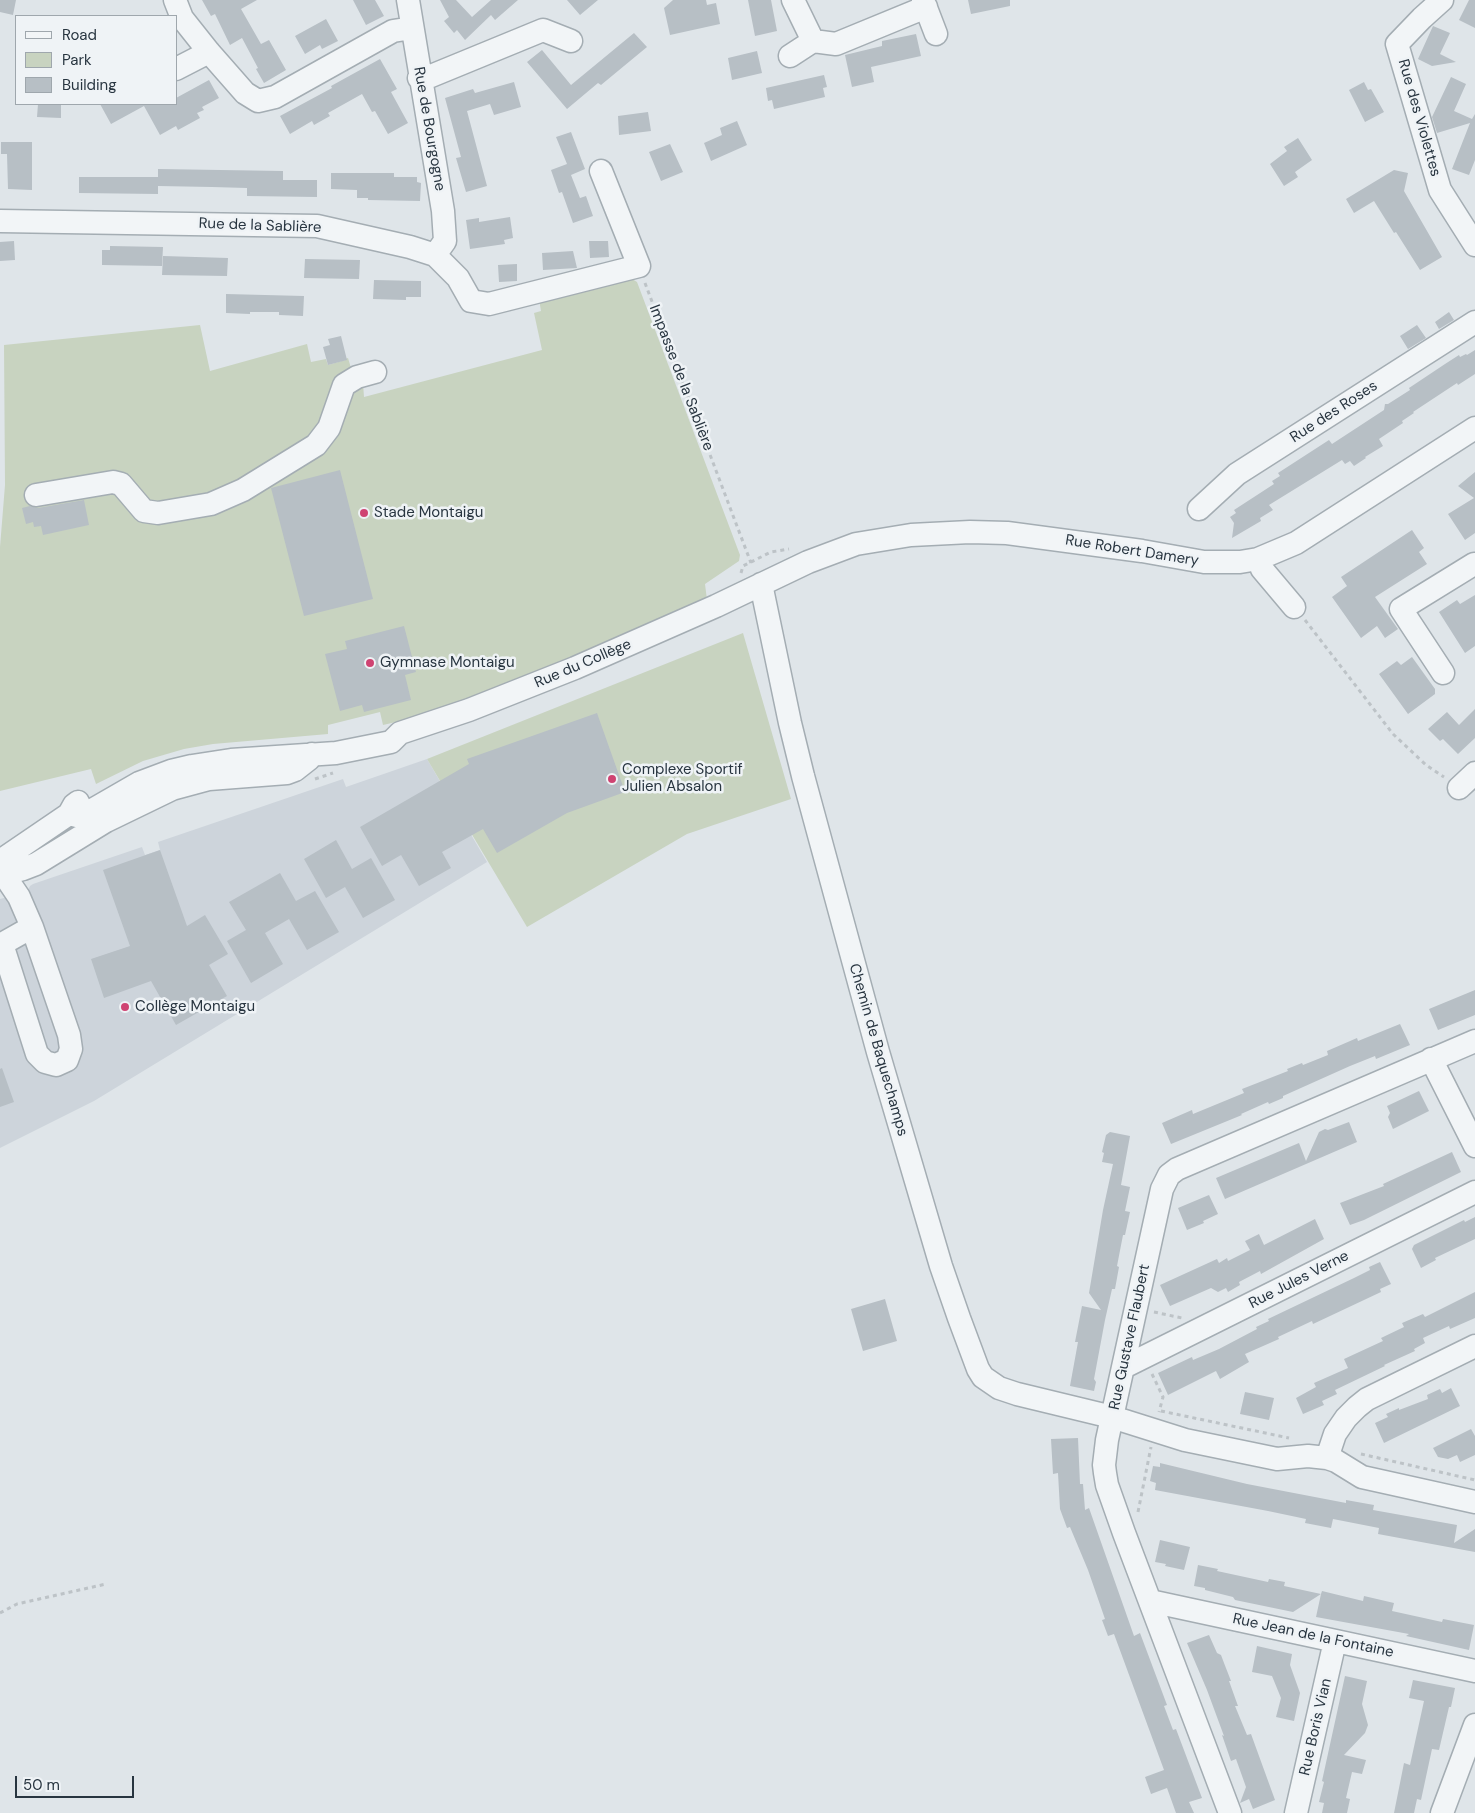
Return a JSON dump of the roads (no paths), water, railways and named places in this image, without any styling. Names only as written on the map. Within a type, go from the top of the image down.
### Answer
[{"type":"street","points":[[175,0],[182,18],[209,52],[245,93],[258,101],[275,97],[393,31],[412,28]]},
{"type":"street","name":"Rue de Bourgogne","points":[[408,0],[443,211],[445,241],[435,255]]},
{"type":"street","points":[[793,0],[813,41]]},
{"type":"street","name":"Rue des Violettes","points":[[1442,0],[1397,44],[1440,190],[1475,245]]},
{"type":"street","points":[[790,56],[813,41],[836,44],[924,4],[936,34]]},
{"type":"street","points":[[420,78],[431,76],[543,30],[572,41]]},
{"type":"street","points":[[178,68],[209,52]]},
{"type":"street","name":"Rue de la Sablière","points":[[0,221],[317,226],[410,247],[435,255],[458,278],[471,301],[489,304],[639,266],[601,171]]},
{"type":"street","name":"Rue des Roses","points":[[1199,509],[1237,474],[1475,322]]},
{"type":"street","points":[[36,495],[112,482],[121,484],[144,511],[158,513],[211,504],[243,490],[316,445],[329,428],[344,385],[357,377],[375,372]]},
{"type":"street","name":"Rue Robert Damery","points":[[750,580],[808,562],[856,544],[944,532],[1007,533],[1142,551],[1204,562],[1240,562],[1258,559],[1296,543],[1475,428]]},
{"type":"street","points":[[1258,559],[1262,569],[1294,607]]},
{"type":"street","points":[[1443,673],[1401,609],[1475,564]]},
{"type":"street","name":"Rue du Collège","points":[[69,814],[80,816],[139,783],[162,774],[192,766],[231,760],[341,752],[391,742],[400,733],[526,688],[620,649],[750,580]]},
{"type":"street","name":"Chemin de Baquechamps","points":[[750,580],[878,1052],[941,1266],[978,1369],[983,1377],[999,1388],[1112,1417],[1173,1436],[1277,1459],[1308,1456],[1327,1458]]},
{"type":"street","name":"Rue du Collège","points":[[1,870],[69,814],[74,805],[131,772],[167,759],[217,749],[338,739],[390,731],[400,733]]},
{"type":"street","points":[[1,870],[23,869],[36,864],[106,820],[172,790],[209,779],[295,770],[309,759],[312,754]]},
{"type":"street","points":[[1,870],[19,897],[32,927],[69,1035],[71,1049],[67,1060],[56,1064],[45,1062],[37,1054],[2,944],[32,927]]},
{"type":"street","name":"Rue Gustave Flaubert","points":[[1230,1813],[1107,1485],[1104,1465],[1104,1455],[1112,1417],[1159,1199],[1165,1180],[1168,1175],[1177,1169],[1475,1041]]},
{"type":"street","points":[[1431,1060],[1475,1146]]},
{"type":"street","name":"Rue Jules Verne","points":[[1124,1367],[1475,1192]]},
{"type":"street","points":[[1475,1346],[1367,1399],[1356,1407],[1335,1434],[1327,1458],[1336,1461],[1362,1477],[1475,1500]]},
{"type":"street","name":"Rue Jean de la Fontaine","points":[[1150,1600],[1475,1670]]},
{"type":"street","name":"Rue Boris Vian","points":[[1296,1813],[1335,1640]]},
{"type":"street","points":[[1442,1813],[1475,1725]]},
{"type":"place","name":"Stade Montaigu","points":[[364,513]]},
{"type":"place","name":"Gymnase Montaigu","points":[[370,663]]},
{"type":"place","name":"Complexe Sportif Julien Absalon","points":[[612,779]]},
{"type":"place","name":"Collège Montaigu","points":[[125,1007]]}]
